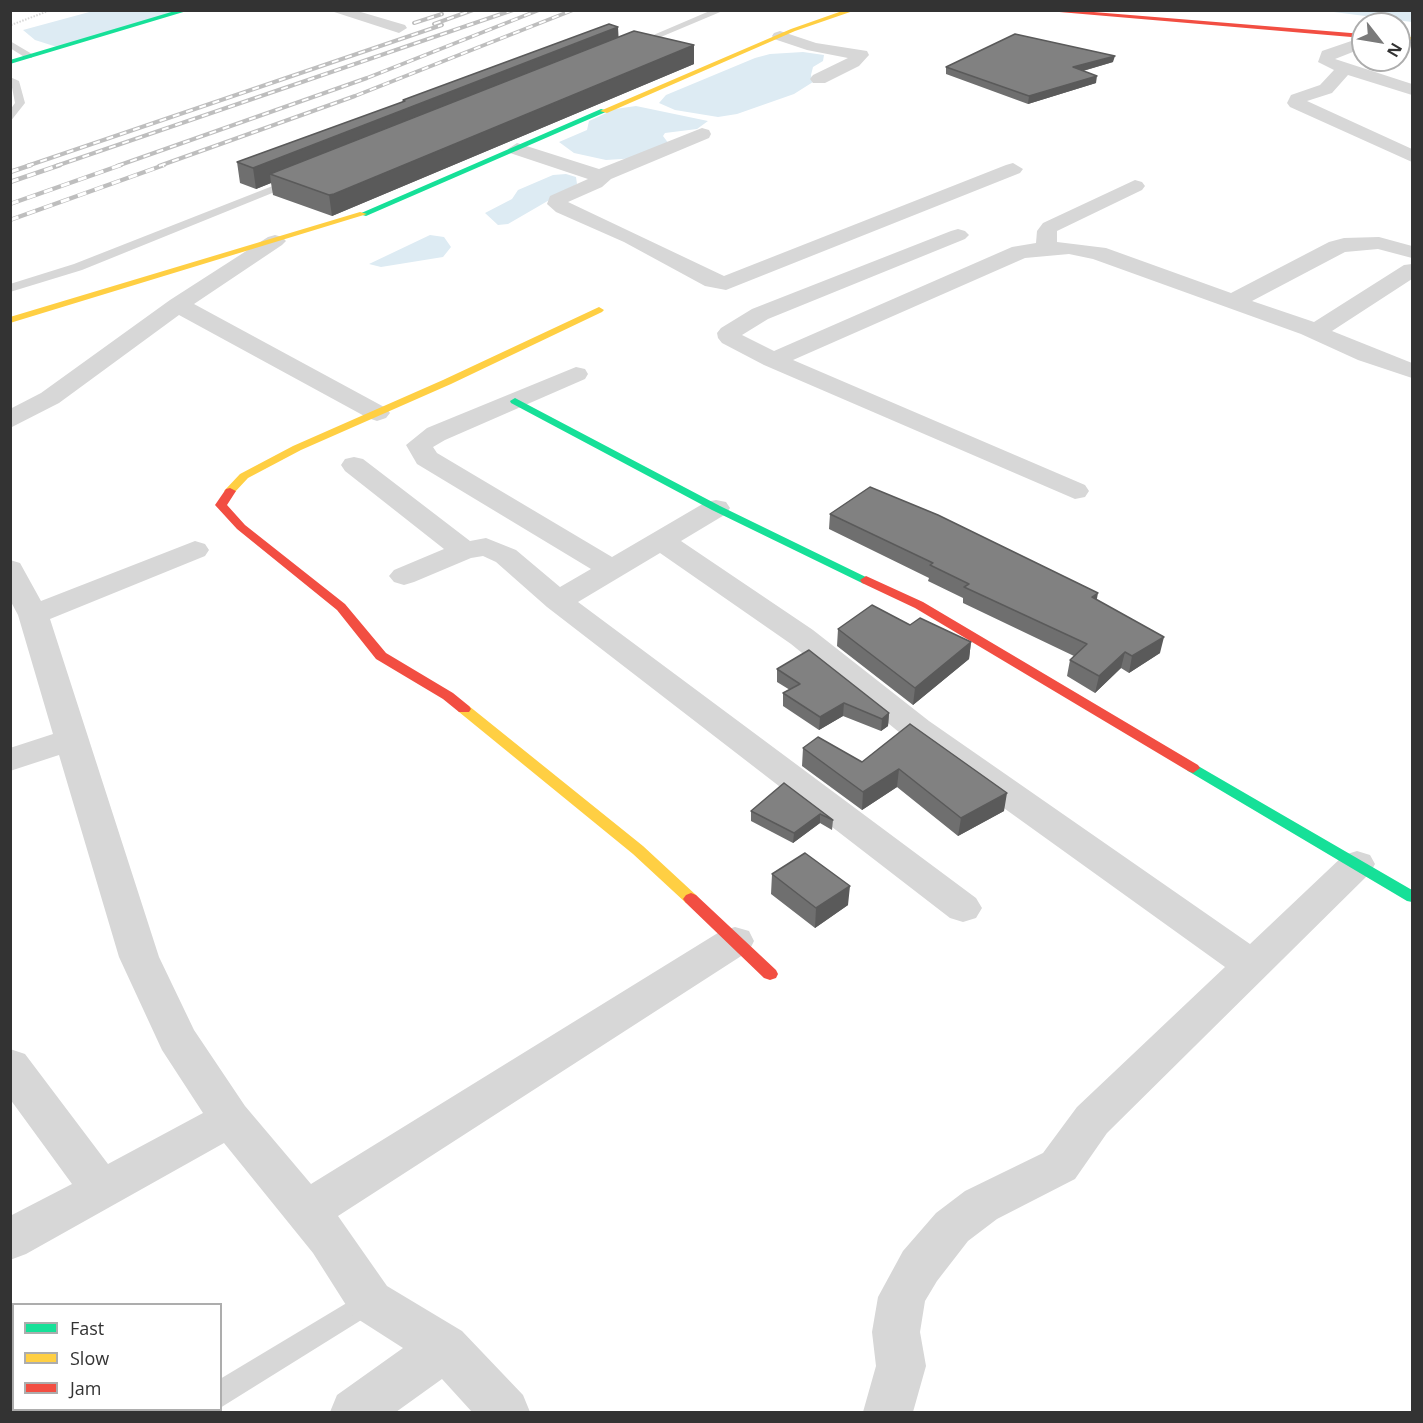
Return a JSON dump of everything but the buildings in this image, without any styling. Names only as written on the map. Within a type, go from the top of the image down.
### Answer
[{"type":"street","points":[[10,62],[187,10]]},
{"type":"street","points":[[335,10],[399,28]]},
{"type":"street","points":[[10,320],[349,220],[780,36],[853,10]]},
{"type":"street","points":[[1039,10],[1351,35]]},
{"type":"street","points":[[780,36],[813,46],[861,55],[854,62],[819,79]]},
{"type":"street","points":[[1351,47],[1325,58],[1326,62],[1413,90]]},
{"type":"street","points":[[1344,69],[1326,89],[1303,96],[1297,99],[1296,103],[1413,156]]},
{"type":"street","points":[[517,149],[600,176],[702,134]]},
{"type":"street","points":[[600,176],[601,179],[595,183],[557,200],[557,204],[631,238],[713,281],[726,283],[1013,169]]},
{"type":"street","points":[[1046,248],[1047,231],[1050,227],[1135,186]]},
{"type":"street","points":[[958,235],[760,314],[729,333],[733,341],[773,360],[1075,491]]},
{"type":"street","points":[[10,420],[50,398],[178,305],[275,241]]},
{"type":"street","points":[[1232,302],[1337,247],[1352,243],[1379,243],[1413,252]]},
{"type":"street","points":[[773,360],[1020,252],[1046,248],[1069,248],[1098,253],[1309,329],[1367,355],[1413,371]]},
{"type":"street","points":[[1309,329],[1320,328],[1413,270]]},
{"type":"street","points":[[178,305],[377,413]]},
{"type":"street","points":[[599,310],[297,448],[244,476],[226,495],[221,505],[225,512],[341,607],[381,656],[448,696],[638,850],[770,974]]},
{"type":"street","points":[[576,374],[436,434],[419,445],[426,458],[611,569]]},
{"type":"street","points":[[515,401],[716,508],[919,605],[1413,897]]},
{"type":"street","points":[[354,465],[464,551]]},
{"type":"street","points":[[558,601],[716,508]]},
{"type":"street","points":[[661,540],[802,637],[917,729],[1251,965]]},
{"type":"street","points":[[404,576],[464,551],[486,547],[506,556],[558,601],[963,908]]},
{"type":"street","points":[[33,615],[195,550]]},
{"type":"street","points":[[10,569],[33,615],[139,957],[177,1039],[230,1119],[329,1239],[370,1301],[445,1347],[505,1413]]},
{"type":"street","points":[[10,760],[72,739]]},
{"type":"street","points":[[888,1413],[901,1366],[896,1332],[902,1297],[920,1266],[952,1227],[981,1205],[1059,1166],[1092,1120],[1357,864]]},
{"type":"street","points":[[307,1211],[735,941]]},
{"type":"street","points":[[10,1066],[102,1190]]},
{"type":"street","points":[[10,1240],[230,1119]]},
{"type":"street","points":[[355,1413],[445,1347]]},
{"type":"lane","points":[[621,50],[721,10]]},
{"type":"lane","points":[[10,44],[29,56]]},
{"type":"lane","points":[[10,80],[14,81],[20,103],[10,119]]},
{"type":"lane","points":[[10,288],[78,267],[300,178]]},
{"type":"lane","points":[[222,1394],[370,1301]]},
{"type":"path","points":[[10,25],[51,10]]},
{"type":"shaded area","points":[[1401,10],[1412,12],[1412,22],[1411,12],[1351,12],[1351,14],[1326,11]]},
{"type":"shaded area","points":[[93,11],[183,11],[57,47],[35,40],[23,30]]},
{"type":"shaded area","points":[[803,52],[824,55],[823,61],[813,67],[811,75],[813,82],[794,94],[737,114],[718,117],[675,110],[659,103],[666,95],[755,58],[770,54]]},
{"type":"shaded area","points":[[636,106],[708,121],[697,129],[665,133],[663,136],[669,144],[638,158],[606,160],[574,153],[559,142],[587,130],[589,121],[615,109]]},
{"type":"shaded area","points":[[566,174],[576,177],[577,184],[508,224],[498,225],[485,213],[512,199],[518,190],[553,175]]},
{"type":"shaded area","points":[[430,235],[444,237],[451,247],[443,257],[381,267],[369,264]]},
{"type":"railway","points":[[434,24],[473,10]]},
{"type":"railway","points":[[56,166],[513,10]]},
{"type":"railway","points":[[117,166],[367,78],[539,10]]},
{"type":"railway","points":[[159,166],[355,96],[573,10]]},
{"type":"railway","points":[[414,23],[442,14]]},
{"type":"railway","points":[[27,166],[442,25]]},
{"type":"railway","points":[[10,172],[31,165]]},
{"type":"railway","points":[[10,182],[60,165]]},
{"type":"railway","points":[[10,204],[121,165]]},
{"type":"railway","points":[[10,220],[164,165]]},
{"type":"traffic: fast","points":[[10,62],[187,10]]},
{"type":"traffic: fast","points":[[363,214],[604,111]]},
{"type":"traffic: fast","points":[[515,401],[716,508],[866,580]]},
{"type":"traffic: fast","points":[[1193,768],[1412,897]]},
{"type":"traffic: slow","points":[[604,111],[793,30],[853,10]]},
{"type":"traffic: slow","points":[[10,320],[363,214]]},
{"type":"traffic: slow","points":[[230,491],[244,476],[297,448],[447,382],[599,310]]},
{"type":"traffic: slow","points":[[464,709],[638,850],[691,899]]},
{"type":"traffic: jam","points":[[1039,10],[1351,35]]},
{"type":"traffic: jam","points":[[230,491],[221,505],[241,527],[341,607],[381,656],[448,696],[464,709]]},
{"type":"traffic: jam","points":[[866,580],[919,605],[1193,768]]},
{"type":"traffic: jam","points":[[691,899],[770,974]]}]
